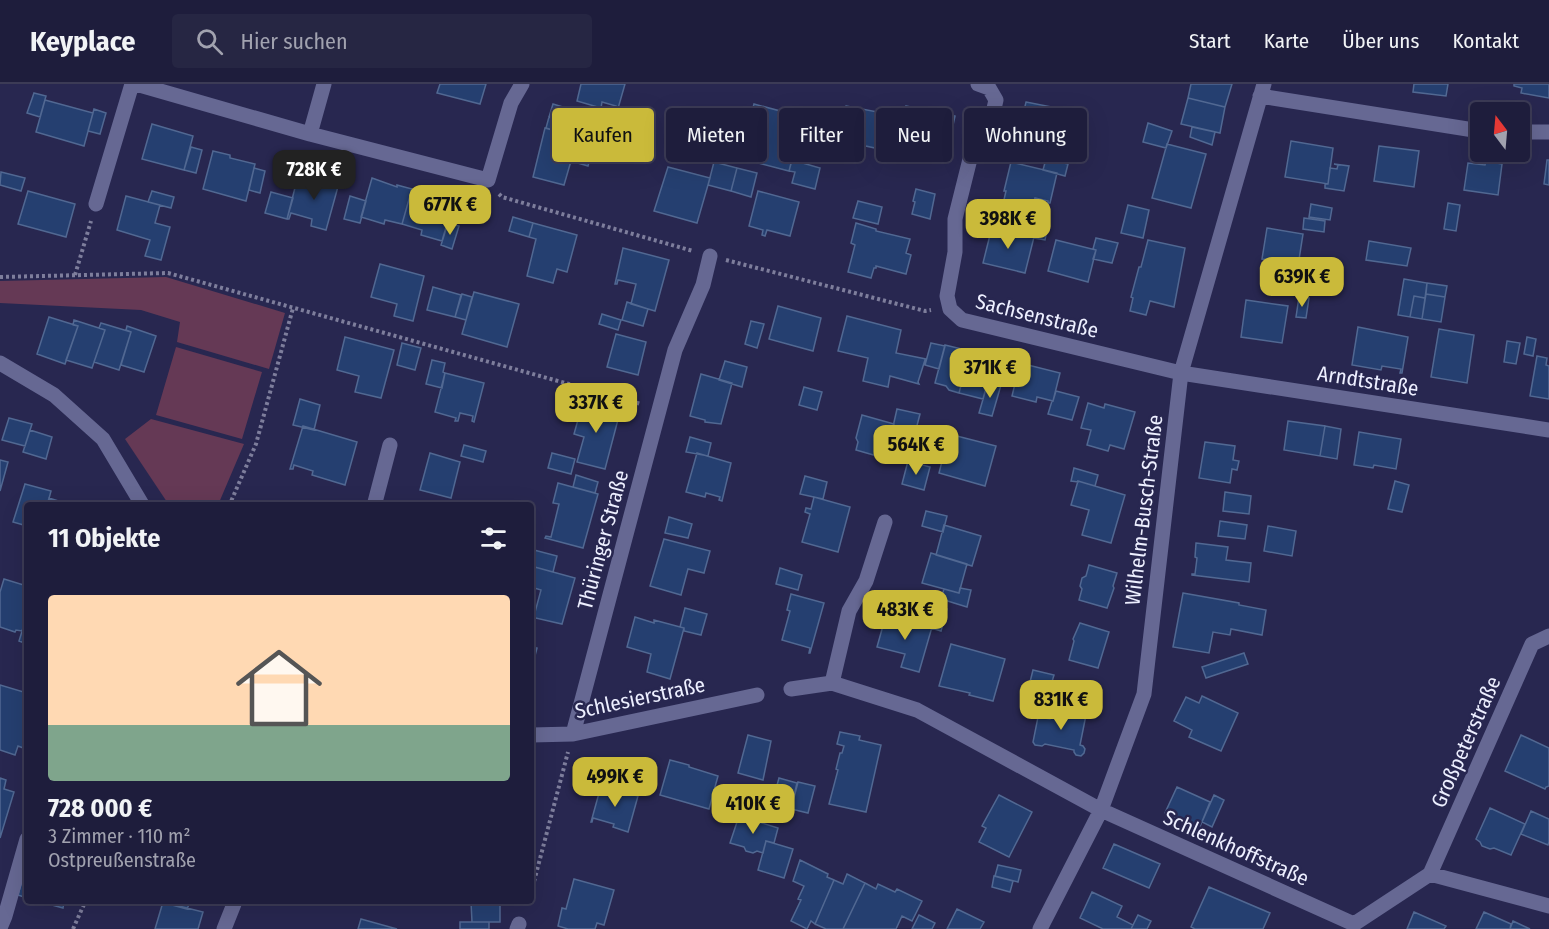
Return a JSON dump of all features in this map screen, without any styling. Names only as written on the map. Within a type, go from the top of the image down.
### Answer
[{"type":"street","points":[[96,204],[134,84],[310,134],[488,180],[511,103],[522,84]]},
{"type":"street","points":[[310,134],[324,84]]},
{"type":"street","name":"Sachsenstraße","points":[[978,84],[989,88],[996,100],[986,143],[971,155],[955,219],[955,252],[947,296],[950,309],[962,320],[1180,373]]},
{"type":"street","points":[[1262,90],[1470,129]]},
{"type":"street","name":"Wilhelm-Busch-Straße","points":[[1040,929],[1101,810],[1144,694],[1180,373],[1262,90]]},
{"type":"street","points":[[1530,132],[1549,132]]},
{"type":"street","name":"Thüringer Straße","points":[[573,734],[675,350],[703,285],[710,256]]},
{"type":"street","points":[[0,363],[54,395],[103,440],[141,502]]},
{"type":"street","name":"Arndtstraße","points":[[1180,373],[1549,430]]},
{"type":"street","points":[[375,502],[390,445]]},
{"type":"street","points":[[832,683],[849,611],[866,581],[885,522]]},
{"type":"street","name":"Großpeterstraße","points":[[1430,874],[1532,644],[1549,636]]},
{"type":"street","points":[[791,689],[832,683],[917,710],[1101,810]]},
{"type":"street","name":"Schlesierstraße","points":[[534,735],[573,734],[757,695]]},
{"type":"street","name":"Schlenkhoffstraße","points":[[1101,810],[1354,927],[1430,874]]},
{"type":"street","points":[[0,928],[24,849]]},
{"type":"street","points":[[1430,874],[1549,906]]},
{"type":"street","points":[[224,929],[234,904]]},
{"type":"path","points":[[488,180],[502,197],[710,256],[925,311],[950,309]]},
{"type":"path","points":[[75,275],[96,204]]},
{"type":"path","points":[[0,277],[168,273],[659,409]]},
{"type":"path","points":[[231,502],[256,444],[293,308]]},
{"type":"path","points":[[534,882],[573,734]]},
{"type":"path","points":[[73,929],[84,904]]},
{"type":"shaded area","points":[[166,277],[285,313],[269,369],[177,342],[180,322],[141,310],[0,303],[0,281]]},
{"type":"shaded area","points":[[176,347],[262,372],[242,439],[156,415]]},
{"type":"shaded area","points":[[151,419],[244,444],[219,502],[167,502],[125,439]]},
{"type":"building","points":[[440,84],[486,84],[480,104],[437,93]]},
{"type":"building","points":[[581,84],[625,84],[618,108],[602,102],[601,108],[577,101]]},
{"type":"building","points":[[1191,84],[1232,84],[1225,107],[1188,98]]},
{"type":"building","points":[[1414,84],[1448,84],[1446,96],[1413,92]]},
{"type":"building","points":[[1514,84],[1549,84],[1549,98],[1521,93],[1522,88]]},
{"type":"building","points":[[34,93],[46,96],[40,117],[27,113]]},
{"type":"building","points":[[1188,98],[1225,107],[1220,133],[1181,124]]},
{"type":"building","points":[[45,100],[93,113],[84,146],[36,132]]},
{"type":"building","points":[[1026,102],[1057,108],[1025,108]]},
{"type":"building","points":[[553,104],[566,108],[552,108],[552,118],[549,117]]},
{"type":"building","points":[[754,104],[779,111],[779,162],[791,162],[789,171],[754,162],[767,162],[767,108],[753,108]]},
{"type":"building","points":[[94,109],[106,113],[100,134],[88,131]]},
{"type":"building","points":[[864,109],[876,112],[875,148],[864,146]]},
{"type":"building","points":[[549,117],[552,118],[552,130],[546,128]]},
{"type":"building","points":[[1148,123],[1172,131],[1166,148],[1143,142]]},
{"type":"building","points":[[152,124],[193,136],[184,170],[142,159]]},
{"type":"building","points":[[1192,127],[1215,132],[1212,145],[1190,137]]},
{"type":"building","points":[[545,128],[552,130],[552,162],[571,162],[564,185],[533,177]]},
{"type":"building","points":[[1291,141],[1333,148],[1328,184],[1285,177]]},
{"type":"building","points":[[1167,144],[1206,154],[1191,208],[1152,198]]},
{"type":"building","points":[[1379,146],[1419,151],[1414,187],[1374,181]]},
{"type":"building","points":[[191,147],[202,150],[196,173],[184,170]]},
{"type":"building","points":[[213,151],[255,164],[246,201],[203,189]]},
{"type":"building","points":[[1547,160],[1549,160],[1549,185],[1544,184]]},
{"type":"building","points":[[574,162],[589,162],[588,166]]},
{"type":"building","points":[[714,162],[737,168],[731,191],[708,185]]},
{"type":"building","points":[[791,162],[820,168],[815,189],[792,183],[795,172],[789,171]]},
{"type":"building","points":[[1011,162],[1057,173],[1050,203],[1035,198],[1032,208],[1034,211],[1003,204],[1006,191],[1004,191]]},
{"type":"building","points":[[1045,162],[1068,164],[1065,176],[1043,170]]},
{"type":"building","points":[[1486,162],[1502,164],[1498,195],[1464,190],[1468,163],[1485,165]]},
{"type":"building","points":[[1334,164],[1349,166],[1344,191],[1325,188],[1325,184],[1328,184],[1330,168],[1337,169],[1338,165]]},
{"type":"building","points":[[668,167],[710,178],[697,223],[654,211]]},
{"type":"building","points":[[254,168],[265,171],[260,193],[249,190]]},
{"type":"building","points":[[737,168],[757,173],[751,197],[731,191]]},
{"type":"building","points":[[1,172],[25,178],[21,191],[0,185]]},
{"type":"building","points":[[298,176],[312,180],[313,176],[314,181],[330,185],[331,181],[339,183],[326,230],[311,226],[312,219],[291,213],[287,219]]},
{"type":"building","points":[[372,178],[397,187],[397,185],[412,189],[402,224],[385,220],[384,224],[361,217]]},
{"type":"building","points":[[412,189],[429,193],[428,196],[454,200],[442,241],[421,235],[422,230],[402,224]]},
{"type":"building","points":[[916,189],[935,194],[930,219],[912,214]]},
{"type":"building","points":[[28,191],[75,204],[66,237],[18,224]]},
{"type":"building","points":[[152,191],[174,197],[171,208],[148,202]]},
{"type":"building","points":[[758,191],[799,202],[790,236],[767,230],[765,236],[762,235],[763,230],[749,226]]},
{"type":"building","points":[[271,192],[293,198],[287,219],[265,213]]},
{"type":"building","points":[[126,196],[160,205],[155,223],[170,227],[161,260],[145,256],[150,240],[117,230]]},
{"type":"building","points":[[350,196],[366,201],[360,223],[344,219]]},
{"type":"building","points":[[858,201],[882,207],[878,224],[853,218]]},
{"type":"building","points":[[1448,203],[1460,205],[1456,231],[1444,229]]},
{"type":"building","points":[[1311,204],[1332,208],[1330,220],[1309,217]]},
{"type":"building","points":[[1128,205],[1149,210],[1143,238],[1121,233]]},
{"type":"building","points":[[513,217],[533,223],[529,237],[509,231]]},
{"type":"building","points":[[1304,218],[1325,221],[1324,232],[1303,229]]},
{"type":"building","points":[[1026,220],[1048,226],[1045,240],[1022,234]]},
{"type":"building","points":[[448,223],[459,226],[452,249],[441,245]]},
{"type":"building","points":[[533,223],[577,235],[567,272],[557,269],[553,283],[527,276],[536,239],[529,237]]},
{"type":"building","points":[[856,223],[876,229],[876,231],[910,239],[906,253],[911,255],[906,274],[876,266],[871,278],[848,272],[855,245],[851,243]]},
{"type":"building","points":[[992,227],[1034,237],[1025,273],[983,263]]},
{"type":"building","points":[[1267,228],[1303,234],[1298,266],[1296,266],[1297,263],[1262,259]]},
{"type":"building","points":[[1096,238],[1118,243],[1112,263],[1093,259]]},
{"type":"building","points":[[1056,240],[1096,250],[1088,282],[1048,271]]},
{"type":"building","points":[[1148,240],[1185,248],[1174,307],[1150,301],[1146,315],[1130,311],[1133,298],[1131,297]]},
{"type":"building","points":[[1369,241],[1411,248],[1407,266],[1366,260]]},
{"type":"building","points":[[623,248],[669,260],[655,311],[631,304],[636,284],[618,280],[615,284]]},
{"type":"building","points":[[380,264],[424,276],[413,321],[394,316],[397,304],[371,297]]},
{"type":"building","points":[[1404,279],[1427,283],[1425,298],[1414,296],[1410,317],[1398,315]]},
{"type":"building","points":[[1427,283],[1447,286],[1445,297],[1426,294]]},
{"type":"building","points":[[433,287],[461,295],[455,317],[427,310]]},
{"type":"building","points":[[474,292],[519,304],[507,347],[462,334]]},
{"type":"building","points":[[462,294],[472,297],[466,320],[455,317]]},
{"type":"building","points":[[1426,294],[1445,297],[1441,322],[1422,319]]},
{"type":"building","points":[[1414,296],[1425,298],[1422,319],[1410,317]]},
{"type":"building","points":[[1299,297],[1309,298],[1306,318],[1296,317]]},
{"type":"building","points":[[1246,300],[1288,306],[1282,343],[1241,337]]},
{"type":"building","points":[[627,302],[648,309],[643,326],[622,320]]},
{"type":"building","points":[[778,306],[821,318],[813,351],[769,339]]},
{"type":"building","points":[[602,314],[621,320],[618,330],[599,324]]},
{"type":"building","points":[[847,316],[901,330],[896,353],[926,359],[919,384],[890,376],[888,387],[863,381],[868,358],[838,351]]},
{"type":"building","points":[[49,317],[78,326],[65,364],[37,354]]},
{"type":"building","points":[[74,320],[105,330],[92,368],[66,360],[78,326],[73,325]]},
{"type":"building","points":[[751,321],[764,324],[757,348],[745,344]]},
{"type":"building","points":[[101,323],[131,332],[119,370],[94,362],[105,330],[99,328]]},
{"type":"building","points":[[127,326],[156,336],[144,372],[121,365],[131,332],[126,330]]},
{"type":"building","points":[[1358,327],[1408,337],[1402,373],[1400,373],[1401,369],[1382,366],[1381,370],[1352,365]]},
{"type":"building","points":[[1439,329],[1474,335],[1467,383],[1431,377]]},
{"type":"building","points":[[616,334],[646,342],[638,375],[607,367]]},
{"type":"building","points":[[345,337],[394,350],[381,398],[355,392],[359,376],[337,370]]},
{"type":"building","points":[[1527,337],[1536,339],[1533,356],[1524,354]]},
{"type":"building","points":[[1507,341],[1520,343],[1516,364],[1504,362]]},
{"type":"building","points":[[402,343],[421,348],[415,370],[397,365]]},
{"type":"building","points":[[931,343],[945,346],[939,369],[925,365]]},
{"type":"building","points":[[945,345],[970,351],[959,393],[935,383]]},
{"type":"building","points":[[970,351],[994,357],[983,399],[959,393]]},
{"type":"building","points":[[1537,356],[1547,358],[1549,399],[1530,396]]},
{"type":"building","points":[[432,360],[445,363],[442,388],[426,384]]},
{"type":"building","points":[[725,361],[747,367],[742,387],[719,380]]},
{"type":"building","points":[[1020,363],[1060,373],[1053,401],[1037,397],[1036,402],[1012,396]]},
{"type":"building","points":[[445,373],[484,383],[474,422],[472,421],[473,416],[460,413],[458,421],[455,421],[456,418],[435,412]]},
{"type":"building","points":[[701,374],[732,383],[721,424],[705,422],[705,420],[690,416]]},
{"type":"building","points":[[988,382],[1001,385],[992,416],[979,413]]},
{"type":"building","points":[[804,387],[822,392],[817,410],[799,405]]},
{"type":"building","points":[[1056,391],[1079,397],[1072,420],[1048,414]]},
{"type":"building","points":[[300,399],[320,405],[314,430],[293,425]]},
{"type":"building","points":[[583,402],[620,412],[605,469],[577,462],[584,437],[574,434]]},
{"type":"building","points":[[1088,403],[1104,408],[1105,404],[1135,412],[1124,449],[1110,445],[1108,451],[1087,445],[1091,430],[1081,428]]},
{"type":"building","points":[[897,409],[920,414],[914,437],[892,431]]},
{"type":"building","points":[[862,415],[894,424],[884,458],[856,450],[858,442],[856,438]]},
{"type":"building","points":[[9,418],[32,424],[25,446],[2,440]]},
{"type":"building","points":[[1288,421],[1325,426],[1320,456],[1284,450]]},
{"type":"building","points":[[303,426],[357,442],[345,485],[312,475],[313,471],[294,465],[293,469],[290,469]]},
{"type":"building","points":[[1325,426],[1341,429],[1337,459],[1320,456]]},
{"type":"building","points":[[30,430],[52,437],[46,459],[23,452]]},
{"type":"building","points":[[1359,432],[1401,439],[1396,469],[1374,465],[1373,468],[1354,465]]},
{"type":"building","points":[[949,434],[996,446],[985,486],[939,473]]},
{"type":"building","points":[[690,437],[711,443],[708,456],[686,452]]},
{"type":"building","points":[[1205,442],[1235,446],[1233,460],[1239,461],[1237,470],[1232,469],[1230,483],[1199,478]]},
{"type":"building","points":[[464,445],[486,451],[483,462],[461,456]]},
{"type":"building","points":[[430,453],[460,462],[451,498],[420,490]]},
{"type":"building","points":[[552,453],[575,459],[571,474],[548,468]]},
{"type":"building","points":[[697,453],[731,463],[722,501],[719,500],[720,497],[706,493],[705,497],[686,492]]},
{"type":"building","points":[[0,460],[8,462],[0,491]]},
{"type":"building","points":[[908,461],[930,467],[924,490],[902,484]]},
{"type":"building","points":[[1074,468],[1098,475],[1095,486],[1071,481]]},
{"type":"building","points":[[576,475],[598,482],[595,493],[573,487]]},
{"type":"building","points":[[805,476],[827,482],[823,499],[800,494]]},
{"type":"building","points":[[1078,481],[1125,495],[1111,543],[1082,535],[1089,510],[1071,505]]},
{"type":"building","points":[[1395,481],[1409,485],[1402,512],[1388,509]]},
{"type":"building","points":[[558,483],[598,494],[583,548],[545,538],[546,536],[551,537],[559,504],[553,503]]},
{"type":"building","points":[[25,484],[51,491],[48,502],[24,502],[24,525],[13,522]]},
{"type":"building","points":[[1225,492],[1251,496],[1249,514],[1223,511]]},
{"type":"building","points":[[814,497],[850,507],[838,552],[802,542],[810,514],[805,512],[806,508],[811,509]]},
{"type":"building","points":[[49,498],[62,502],[48,502]]},
{"type":"building","points":[[926,511],[947,516],[943,532],[922,526]]},
{"type":"building","points":[[669,517],[692,524],[688,538],[665,533]]},
{"type":"building","points":[[1220,521],[1247,525],[1245,539],[1218,536]]},
{"type":"building","points":[[944,525],[981,536],[972,566],[936,555]]},
{"type":"building","points":[[1268,526],[1296,531],[1292,556],[1264,551]]},
{"type":"building","points":[[664,539],[710,551],[704,573],[688,569],[681,595],[650,586]]},
{"type":"building","points":[[1196,543],[1228,547],[1226,560],[1251,563],[1249,582],[1192,575],[1195,574],[1197,558],[1195,557]]},
{"type":"building","points":[[534,550],[557,556],[553,572],[534,567]]},
{"type":"building","points":[[931,553],[967,564],[959,593],[922,583]]},
{"type":"building","points":[[1089,565],[1117,573],[1107,608],[1079,600],[1082,578],[1086,576]]},
{"type":"building","points":[[534,567],[575,578],[562,624],[534,618],[541,590],[534,588]]},
{"type":"building","points":[[780,568],[802,575],[798,590],[776,584]]},
{"type":"building","points":[[4,579],[24,585],[22,631],[16,630],[15,632],[0,627],[0,592]]},
{"type":"building","points":[[960,588],[971,590],[967,607],[941,599],[944,589],[959,593]]},
{"type":"building","points":[[1183,593],[1266,610],[1262,635],[1231,629],[1230,635],[1213,632],[1209,653],[1173,647]]},
{"type":"building","points":[[791,594],[824,603],[810,653],[810,648],[782,640],[790,611],[787,610]]},
{"type":"building","points":[[924,603],[947,609],[941,631],[918,624]]},
{"type":"building","points":[[685,608],[707,614],[701,635],[684,631],[684,628],[680,627]]},
{"type":"building","points":[[886,615],[932,627],[919,672],[901,667],[905,654],[877,647]]},
{"type":"building","points":[[635,617],[684,628],[670,679],[647,672],[651,654],[627,647]]},
{"type":"building","points":[[1080,623],[1109,632],[1098,668],[1069,660],[1073,639]]},
{"type":"building","points":[[24,625],[24,643],[19,641]]},
{"type":"building","points":[[951,644],[1005,659],[993,701],[939,686]]},
{"type":"building","points":[[1244,653],[1248,664],[1206,678],[1202,667]]},
{"type":"building","points":[[1033,670],[1054,675],[1048,695],[1028,690]]},
{"type":"building","points":[[0,685],[24,692],[24,748],[18,746],[15,755],[0,750]]},
{"type":"building","points":[[1055,694],[1077,698],[1074,713],[1053,709]]},
{"type":"building","points":[[1202,696],[1238,713],[1221,751],[1189,737],[1192,730],[1174,721],[1186,697],[1199,703]]},
{"type":"building","points":[[1053,709],[1086,715],[1080,745],[1085,749],[1081,756],[1076,755],[1074,750],[1045,744],[1035,745],[1033,742],[1038,717],[1050,719]]},
{"type":"building","points":[[840,732],[860,736],[859,740],[881,745],[866,812],[829,804],[840,753],[844,746],[837,744]]},
{"type":"building","points":[[748,735],[771,741],[763,780],[738,773]]},
{"type":"building","points":[[1521,735],[1549,748],[1549,786],[1545,789],[1505,771]]},
{"type":"building","points":[[670,760],[718,776],[709,809],[660,795]]},
{"type":"building","points":[[635,763],[656,769],[650,792],[629,786]]},
{"type":"building","points":[[0,778],[6,780],[4,789],[14,792],[0,838]]},
{"type":"building","points":[[779,778],[797,783],[793,800],[774,796]]},
{"type":"building","points":[[798,782],[815,786],[808,813],[791,809]]},
{"type":"building","points":[[601,786],[638,796],[628,832],[613,827],[614,824],[593,818],[591,822]]},
{"type":"building","points":[[1177,787],[1210,802],[1199,829],[1165,813]]},
{"type":"building","points":[[999,795],[1032,812],[1009,857],[979,842],[986,828],[982,826]]},
{"type":"building","points":[[1214,795],[1224,800],[1212,827],[1202,822]]},
{"type":"building","points":[[785,798],[793,800],[791,809],[783,806]]},
{"type":"building","points":[[1490,808],[1525,824],[1511,855],[1482,846],[1476,839]]},
{"type":"building","points":[[1531,811],[1549,819],[1548,845],[1521,834]]},
{"type":"building","points":[[739,816],[778,828],[774,843],[766,841],[763,853],[757,851],[753,853],[746,851],[744,847],[730,843]]},
{"type":"building","points":[[766,841],[793,849],[784,878],[758,870]]},
{"type":"building","points":[[1114,844],[1160,864],[1149,888],[1103,868]]},
{"type":"building","points":[[800,860],[828,874],[827,877],[834,880],[815,924],[811,921],[807,929],[791,921],[801,900],[798,899],[804,886],[793,881]]},
{"type":"building","points":[[998,865],[1021,870],[1018,882],[995,876]]},
{"type":"building","points":[[24,873],[24,897],[18,895]]},
{"type":"building","points":[[847,874],[865,883],[843,929],[826,929],[815,924],[834,880],[843,884]]},
{"type":"building","points":[[994,876],[1013,881],[1010,892],[992,887]]},
{"type":"building","points":[[574,879],[614,890],[604,925],[597,923],[595,929],[568,929],[558,926],[562,908],[566,909]]},
{"type":"building","points":[[865,883],[876,889],[878,884],[895,892],[897,889],[922,901],[912,921],[902,916],[896,929],[843,929]]},
{"type":"building","points":[[1209,887],[1270,913],[1263,929],[1195,929],[1191,927]]},
{"type":"building","points":[[1092,892],[1122,906],[1117,917],[1133,925],[1131,929],[1103,929],[1080,918]]},
{"type":"building","points":[[48,904],[64,904],[63,908]]},
{"type":"building","points":[[162,904],[203,912],[198,929],[155,929]]},
{"type":"building","points":[[168,904],[189,904],[187,909]]},
{"type":"building","points":[[471,904],[500,904],[500,922],[472,922]]},
{"type":"building","points":[[957,909],[984,922],[980,929],[947,929]]},
{"type":"building","points":[[1414,912],[1446,926],[1444,929],[1407,929]]},
{"type":"building","points":[[1484,912],[1511,924],[1510,929],[1476,929]]},
{"type":"building","points":[[919,915],[935,923],[932,929],[912,929]]},
{"type":"building","points":[[1138,915],[1151,921],[1147,929],[1131,929]]},
{"type":"building","points":[[361,919],[397,929],[358,929]]},
{"type":"building","points":[[1513,921],[1530,929],[1510,929]]},
{"type":"building","points":[[460,922],[489,922],[489,929],[460,929]]}]
